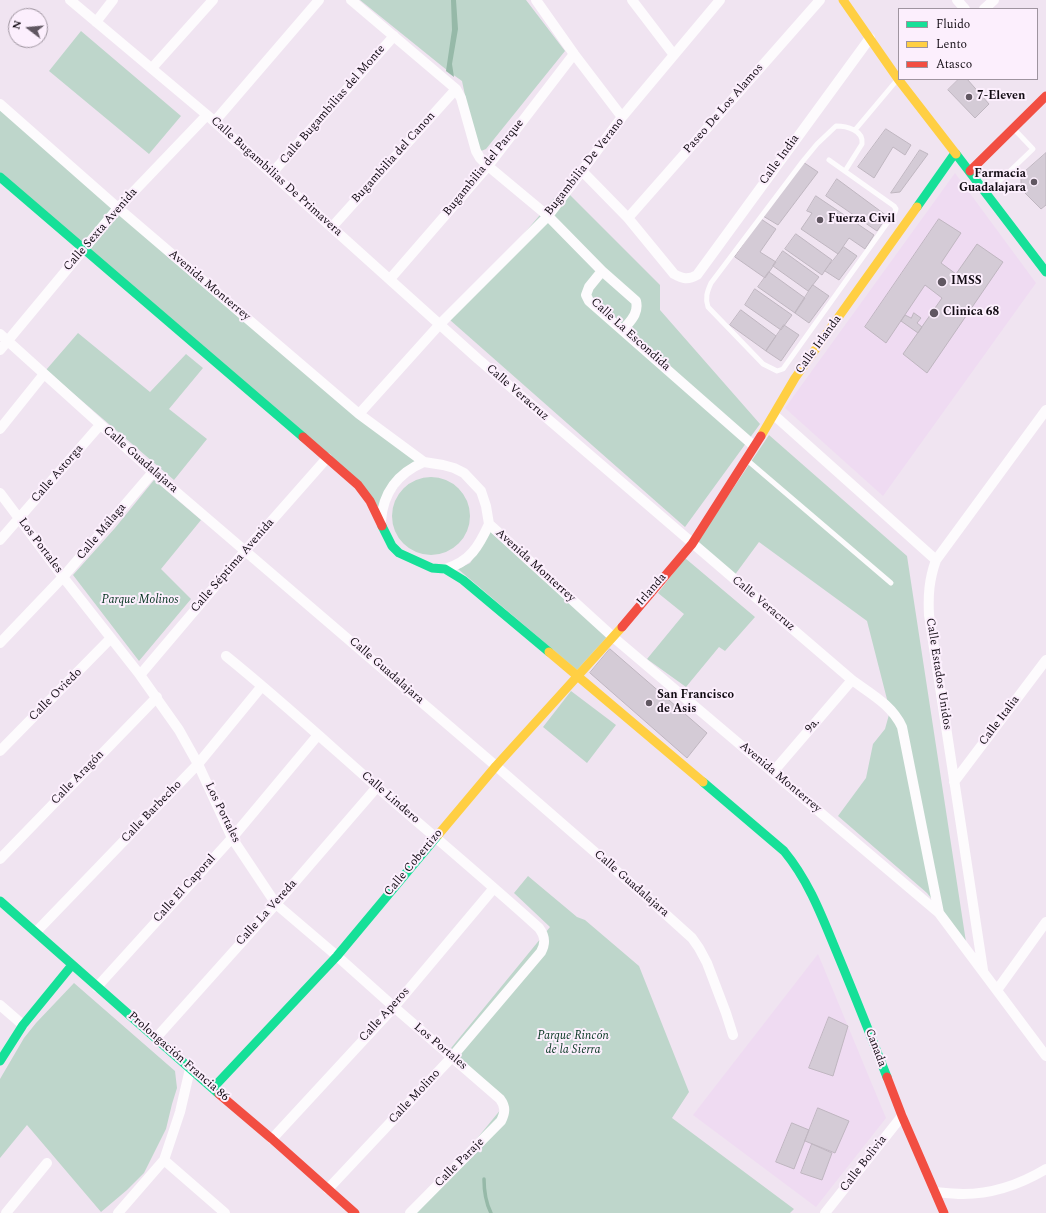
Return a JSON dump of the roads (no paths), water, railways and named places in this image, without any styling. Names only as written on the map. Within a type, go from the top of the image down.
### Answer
[{"type":"street","name":"Calle Bugambilias De Primavera","points":[[70,0],[211,118],[478,359]]},
{"type":"street","points":[[96,22],[113,0]]},
{"type":"street","points":[[152,68],[213,0]]},
{"type":"street","name":"Calle Sexta Avenida","points":[[0,350],[4,338],[84,249],[118,208],[211,118],[319,0]]},
{"type":"street","points":[[351,0],[456,89],[461,98],[476,151],[480,158],[548,216],[602,271],[636,302],[638,307],[636,314],[623,330]]},
{"type":"street","points":[[536,0],[574,54],[622,117]]},
{"type":"street","points":[[632,0],[674,56]]},
{"type":"street","name":"Bugambilia De Verano","points":[[440,324],[548,216],[622,117],[720,0]]},
{"type":"street","name":"Paseo De Los Alamos","points":[[628,218],[820,0]]},
{"type":"street","points":[[843,0],[898,79]]},
{"type":"street","points":[[958,0],[964,8]]},
{"type":"street","points":[[985,8],[994,0]]},
{"type":"street","name":"Calle Bugambilias del Monte","points":[[272,173],[394,36]]},
{"type":"street","name":"Calle India","points":[[628,218],[672,272],[679,277],[687,279],[697,275],[870,38]]},
{"type":"street","name":"Bugambilia del Parque","points":[[390,279],[488,166],[574,54]]},
{"type":"street","points":[[899,80],[987,193],[1046,272]]},
{"type":"street","name":"Bugambilia del Canon","points":[[332,227],[456,89]]},
{"type":"street","points":[[970,171],[1046,96]]},
{"type":"street","name":"Avenida Monterrey","points":[[0,104],[118,208],[359,414],[424,462],[454,468],[464,473],[468,477],[481,491],[486,506],[489,524],[482,539],[466,559],[457,566],[446,569]]},
{"type":"street","name":"Calle Irlanda","points":[[692,544],[774,415],[795,378],[956,153]]},
{"type":"street","points":[[582,171],[628,218]]},
{"type":"street","points":[[0,177],[327,458],[362,490],[370,501],[392,546],[406,558],[432,568],[446,569],[463,580],[578,676]]},
{"type":"street","name":"Calle La Escondida","points":[[602,271],[588,287],[586,295],[589,301],[754,446]]},
{"type":"street","points":[[359,414],[440,324]]},
{"type":"street","name":"Calle Guadalajara","points":[[4,338],[153,472],[496,766],[692,938],[700,948],[707,963],[733,1035]]},
{"type":"street","name":"Calle Veracruz","points":[[478,359],[852,680],[885,704],[898,719],[902,726],[939,912]]},
{"type":"street","points":[[0,429],[44,374]]},
{"type":"street","name":"Calle Estados Unidos","points":[[984,972],[929,616],[929,584],[936,560],[1046,410]]},
{"type":"street","points":[[774,415],[936,560]]},
{"type":"street","name":"Calle Astorga","points":[[0,540],[100,425]]},
{"type":"street","name":"Calle Séptima Avenida","points":[[140,675],[245,551],[327,458]]},
{"type":"street","points":[[381,522],[382,510],[388,493],[396,481],[406,472],[424,462]]},
{"type":"street","name":"Calle Málaga","points":[[0,643],[64,577],[153,472]]},
{"type":"street","name":"Los Portales","points":[[0,493],[157,697],[179,730],[198,764],[232,838],[276,904],[500,1099],[504,1104],[505,1109]]},
{"type":"street","name":"Avenida Monterrey","points":[[489,524],[613,636],[939,912],[1046,1056]]},
{"type":"street","name":"Irlanda","points":[[613,636],[692,544]]},
{"type":"street","name":"Calle Cobertizo","points":[[214,1088],[337,956],[496,766],[613,636]]},
{"type":"street","name":"Calle Oviedo","points":[[0,751],[111,638]]},
{"type":"street","name":"Calle Lindero","points":[[226,656],[539,928],[544,934],[544,946]]},
{"type":"street","name":"Calle Italia","points":[[954,782],[1046,660]]},
{"type":"street","name":"Canada","points":[[578,676],[784,851],[796,864],[806,882],[864,1018],[902,1116],[944,1213]]},
{"type":"street","name":"9a.","points":[[773,772],[852,680]]},
{"type":"street","name":"Calle Barbecho","points":[[36,932],[198,764],[262,686]]},
{"type":"street","name":"Calle Aragón","points":[[0,858],[157,697]]},
{"type":"street","name":"Calle El Caporal","points":[[97,986],[232,838],[318,735]]},
{"type":"street","name":"Calle La Vereda","points":[[156,1038],[276,904],[377,787]]},
{"type":"street","name":"Calle Aperos","points":[[272,1139],[394,1007],[494,888]]},
{"type":"street","name":"Prolongación Francia 86","points":[[0,900],[72,966],[97,986],[190,1069],[214,1088],[355,1213]]},
{"type":"street","points":[[997,990],[1046,922]]},
{"type":"street","name":"Calle Molino","points":[[328,1189],[452,1057],[541,952],[544,946]]},
{"type":"street","points":[[0,1061],[23,1025],[72,966]]},
{"type":"street","points":[[0,1005],[23,1025]]},
{"type":"street","points":[[118,1213],[164,1160],[180,1112],[190,1069]]},
{"type":"street","name":"Calle Paraje","points":[[410,1213],[501,1122],[505,1109]]},
{"type":"street","name":"Calle Bolivia","points":[[825,1213],[902,1116]]},
{"type":"street","points":[[164,1160],[225,1213]]},
{"type":"street","points":[[6,1213],[47,1163]]},
{"type":"street","points":[[935,1192],[963,1194],[990,1192],[1023,1182],[1046,1169]]},
{"type":"lane","points":[[855,130],[898,79]]},
{"type":"lane","points":[[829,160],[894,206],[896,209],[784,370],[777,371],[763,364],[708,307],[706,294],[711,283],[803,161],[817,144],[836,126],[855,130],[862,137],[863,142],[845,171]]},
{"type":"lane","points":[[987,193],[1033,150],[1014,128]]},
{"type":"lane","points":[[746,459],[891,583]]},
{"type":"waterway","points":[[484,1179],[484,1188],[491,1213]]},
{"type":"place","name":"7-Eleven","points":[[969,97]]},
{"type":"place","name":"Farmacia Guadalajara","points":[[1034,182]]},
{"type":"place","name":"Fuerza Civil","points":[[820,220]]},
{"type":"place","name":"IMSS","points":[[942,282]]},
{"type":"place","name":"Clinica 68","points":[[934,313]]},
{"type":"place","name":"San Francisco de Asis","points":[[649,703]]},
{"type":"park label","name":"Parque Molinos","points":[[140,601]]},
{"type":"park label","name":"Parque Rincón de la Sierra","points":[[573,1044]]}]
